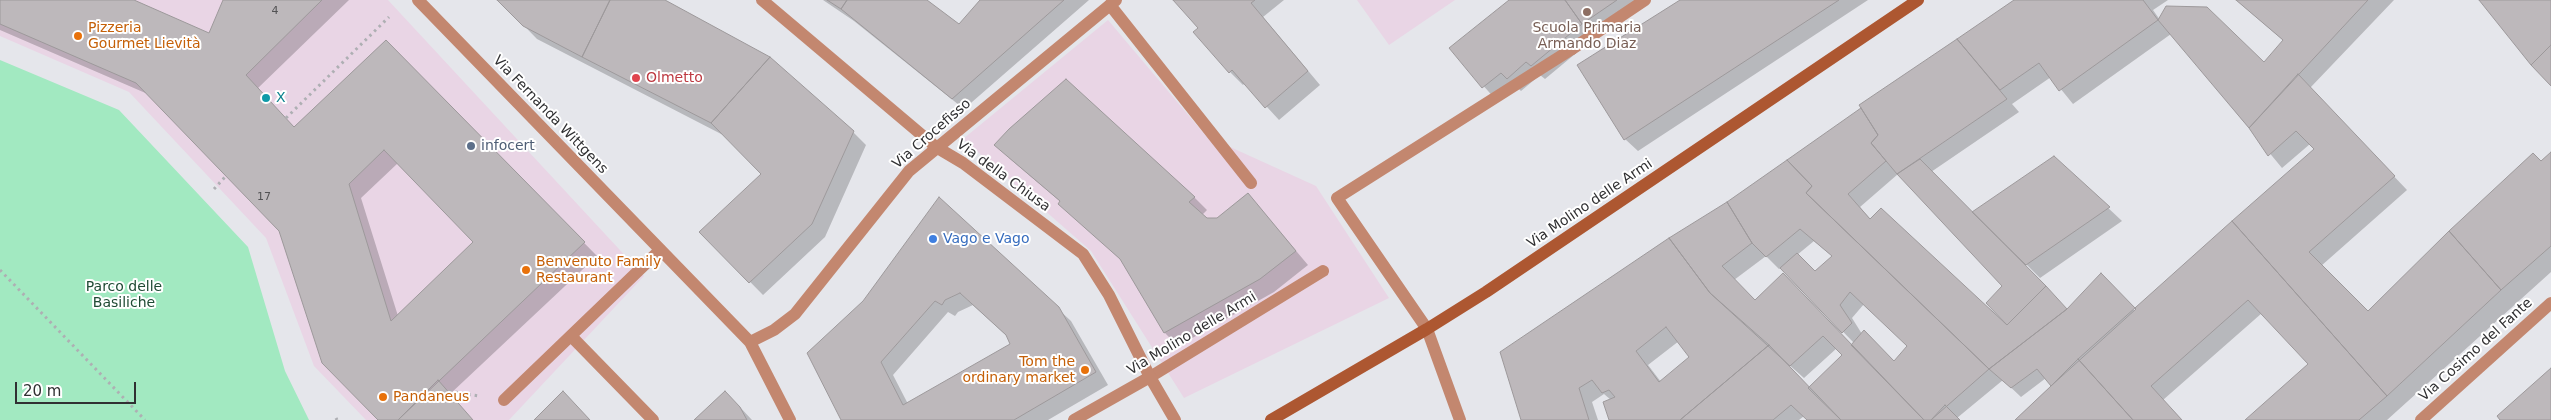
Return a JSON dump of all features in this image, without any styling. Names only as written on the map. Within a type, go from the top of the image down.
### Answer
[{"type":"street","name":"Via Fernanda Wittgens","points":[[418,0],[750,342],[790,420]]},
{"type":"street","name":"Via della Chiusa","points":[[762,0],[936,147],[963,163],[1083,254],[1109,295],[1150,377],[1175,420]]},
{"type":"street","points":[[1460,420],[1427,330],[1337,198],[1572,50],[1646,0]]},
{"type":"street","name":"Via Molino delle Armi","points":[[1271,420],[1427,330],[1486,292],[1918,0]]},
{"type":"street","name":"Via Crocefisso","points":[[750,342],[774,330],[795,314],[909,171],[1113,3],[1251,183]]},
{"type":"street","points":[[504,400],[660,250]]},
{"type":"street","name":"Via Molino delle Armi","points":[[1074,420],[1150,377],[1324,271]]},
{"type":"street","name":"Via Cosimo del Fante","points":[[2422,420],[2551,303]]},
{"type":"street","points":[[571,336],[653,420]]},
{"type":"path","points":[[286,118],[389,17]]},
{"type":"path","points":[[214,189],[225,177]]},
{"type":"path","points":[[0,270],[145,420]]},
{"type":"shaded area","points":[[0,0],[388,0],[644,276],[509,420],[366,420],[314,366],[266,238],[129,92],[0,36]]},
{"type":"shaded area","points":[[1357,0],[1455,0],[1389,45]]},
{"type":"shaded area","points":[[1108,20],[1206,136],[1316,186],[1389,298],[1184,398],[1091,251],[963,139]]},
{"type":"green space","name":"Parco delle Basiliche","points":[[0,60],[119,110],[248,247],[285,371],[309,420],[0,420]]},
{"type":"building","points":[[0,0],[134,0],[209,33],[223,0],[322,0],[246,75],[294,127],[386,40],[585,242],[398,420],[378,420],[322,363],[279,231],[136,83],[0,24]],"holes":[[[384,150],[473,242],[391,321],[349,184]]]},
{"type":"building","points":[[497,0],[610,0],[582,57],[523,26]]},
{"type":"building","points":[[610,0],[665,0],[770,57],[711,123],[582,57]]},
{"type":"building","points":[[827,0],[847,0],[841,9]]},
{"type":"building","points":[[847,0],[927,0],[959,24],[980,0],[1064,0],[952,99],[841,9]]},
{"type":"building","points":[[1173,0],[1255,0],[1251,3],[1308,71],[1265,108],[1232,70],[1229,73],[1193,32],[1198,28]]},
{"type":"building","points":[[1509,0],[1565,0],[1582,24],[1531,66],[1526,62],[1507,79],[1501,73],[1482,88],[1449,48]]},
{"type":"building","name":"Scuola Primaria Armando Diaz","points":[[1565,0],[1617,0],[1582,24]]},
{"type":"building","points":[[1680,0],[1839,0],[1624,140],[1577,65]]},
{"type":"building","points":[[2014,0],[2143,0],[2158,20],[2059,91],[2039,63],[2000,90],[1957,39]]},
{"type":"building","points":[[2236,0],[2368,0],[2249,128],[2158,20],[2166,6],[2207,7],[2264,62],[2283,40]]},
{"type":"building","points":[[2479,0],[2551,0],[2551,45],[2531,65]]},
{"type":"building","points":[[1957,39],[2007,99],[1897,174],[1871,143],[1878,135],[1859,105]]},
{"type":"building","points":[[2551,45],[2551,86],[2531,65]]},
{"type":"building","points":[[770,57],[854,131],[812,224],[749,283],[699,232],[761,174],[711,123]]},
{"type":"building","points":[[2298,74],[2395,176],[2309,252],[2368,311],[2449,231],[2501,290],[2387,396],[2232,221],[2314,149],[2296,131],[2268,156],[2249,128]]},
{"type":"building","points":[[1066,79],[1195,197],[1189,202],[1207,218],[1217,218],[1248,193],[1296,251],[1260,279],[1164,333],[1120,259],[1058,204],[1060,201],[994,145],[1009,129]]},
{"type":"building","points":[[1861,108],[1878,135],[1871,143],[1886,161],[1848,194],[1870,219],[1881,208],[2007,325],[2046,286],[2067,309],[1989,369],[1806,193],[1812,186],[1787,160]]},
{"type":"building","points":[[2551,152],[2551,246],[2501,290],[2449,231],[2533,153],[2541,161]]},
{"type":"building","points":[[2054,156],[2110,207],[2026,265],[1972,212]]},
{"type":"building","points":[[1920,159],[2046,286],[2007,325],[1986,303],[2002,286],[1897,174]]},
{"type":"building","points":[[1787,160],[1812,186],[1806,193],[1989,369],[1931,420],[1924,420],[1851,345],[1864,330],[1894,361],[1907,346],[1850,292],[1840,305],[1852,323],[1842,333],[1780,268],[1797,253],[1815,271],[1832,256],[1800,229],[1766,257],[1752,243],[1727,202]]},
{"type":"building","points":[[939,197],[1059,307],[1096,372],[1014,420],[841,420],[807,353],[863,301]],"holes":[[[960,293],[1006,335],[1010,344],[903,405],[881,362],[935,301],[942,305],[945,300]]]},
{"type":"building","points":[[1727,202],[1752,243],[1722,266],[1755,300],[1783,273],[1924,420],[1841,420],[1808,388],[1842,355],[1823,336],[1790,366],[1710,293],[1669,238]]},
{"type":"building","points":[[2232,221],[2387,396],[2359,420],[2245,420],[2308,364],[2248,300],[2151,386],[2182,420],[2133,420],[2078,359]]},
{"type":"building","points":[[1669,238],[1710,293],[1769,345],[1680,420],[1609,420],[1603,402],[1615,397],[1609,390],[1602,393],[1592,380],[1579,388],[1589,420],[1521,420],[1500,352]],"holes":[[[1666,327],[1689,357],[1659,382],[1636,351]]]},
{"type":"building","points":[[2101,273],[2136,309],[2051,386],[2037,369],[2011,388],[1989,369],[2067,309]]},
{"type":"building","points":[[1769,345],[1841,420],[1807,420],[1791,405],[1773,420],[1680,420]]},
{"type":"building","points":[[2078,359],[2133,420],[2015,420],[2051,386]]},
{"type":"building","points":[[2551,368],[2551,420],[2500,420],[2497,416]]},
{"type":"building","points":[[438,380],[473,420],[398,420]]},
{"type":"building","points":[[563,391],[590,420],[534,420]]},
{"type":"building","points":[[725,391],[740,407],[747,420],[694,420]]},
{"type":"building","points":[[1945,405],[1960,420],[1931,420]]},
{"type":"place","name":"Scuola Primaria Armando Diaz","points":[[1587,12]]},
{"type":"place","name":"Pizzeria Gourmet Lievità","points":[[78,36]]},
{"type":"place","name":"Olmetto","points":[[636,78]]},
{"type":"place","name":"X","points":[[266,98]]},
{"type":"place","name":"infocert","points":[[471,146]]},
{"type":"place","name":"Vago e Vago","points":[[933,239]]},
{"type":"place","name":"Benvenuto Family Restaurant","points":[[526,270]]},
{"type":"place","name":"Tom the ordinary market","points":[[1085,370]]},
{"type":"place","name":"Pandaneus","points":[[383,397]]}]
